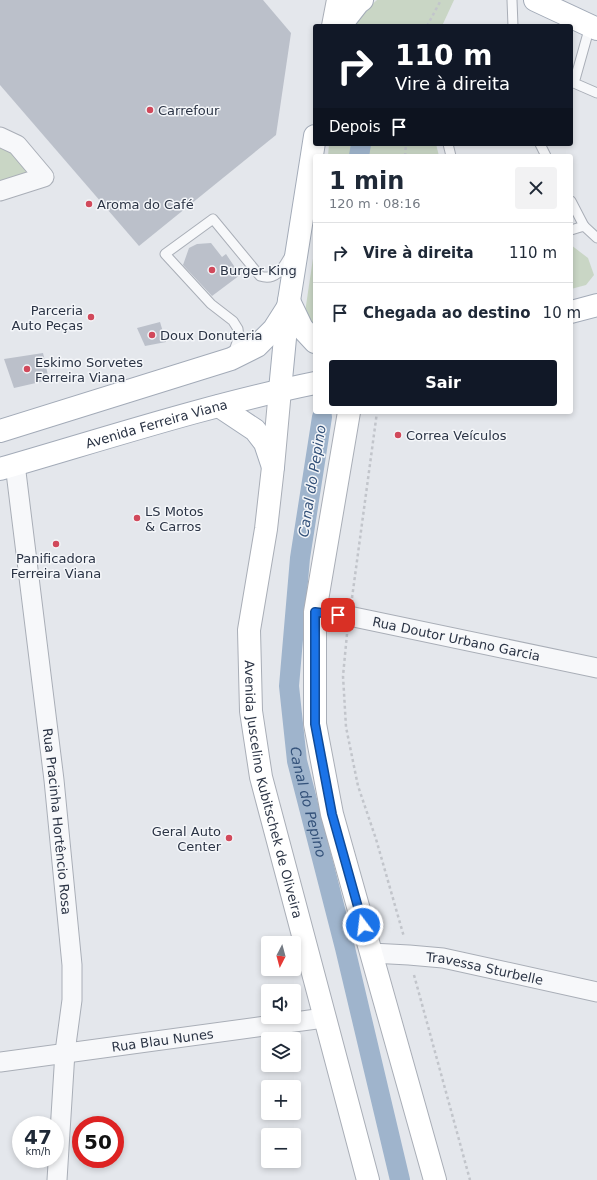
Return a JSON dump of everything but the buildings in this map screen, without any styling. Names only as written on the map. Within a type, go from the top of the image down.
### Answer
[{"type":"main road","points":[[333,24],[338,0]]},
{"type":"main road","points":[[342,24],[362,0]]},
{"type":"main road","points":[[535,0],[593,27]]},
{"type":"main road","points":[[1,426],[231,359],[257,346],[274,329],[289,304],[297,242],[313,146]]},
{"type":"main road","points":[[289,304],[302,328],[313,340]]},
{"type":"main road","name":"Avenida Juscelino Kubitschek de Oliveira","points":[[289,304],[266,529],[249,630],[251,711],[261,777],[368,1180]]},
{"type":"main road","points":[[573,311],[597,305]]},
{"type":"main road","name":"Avenida Ferreira Viana","points":[[8,467],[219,406],[280,390],[313,383]]},
{"type":"main road","points":[[219,406],[255,430],[265,443],[273,467]]},
{"type":"main road","points":[[349,414],[315,612],[315,724],[332,814],[435,1180]]},
{"type":"street","points":[[0,137],[17,145],[44,177],[0,191]]},
{"type":"street","name":"Rua Pracinha Hortêncio Rosa","points":[[8,467],[54,780],[72,965],[72,1000],[65,1052],[57,1180]]},
{"type":"street","name":"Rua Doutor Urbano Garcia","points":[[315,612],[349,616],[597,668]]},
{"type":"street","name":"Travessa Sturbelle","points":[[371,953],[443,958],[597,992]]},
{"type":"street","name":"Rua Blau Nunes","points":[[0,1062],[324,1018]]},
{"type":"lane","points":[[512,0],[512,24]]},
{"type":"lane","points":[[573,81],[593,27]]},
{"type":"lane","points":[[573,84],[597,93]]},
{"type":"lane","points":[[573,205],[584,226],[597,238]]},
{"type":"lane","points":[[231,359],[239,337],[238,329],[233,321],[211,304],[165,254],[213,219],[260,276],[268,278],[274,276],[283,267],[297,242]]},
{"type":"lane","points":[[573,229],[584,226]]},
{"type":"path","points":[[428,24],[441,0]]},
{"type":"path","points":[[377,414],[349,616],[343,676],[346,728],[358,786],[376,839],[409,955],[470,1180]]},
{"type":"green space","points":[[377,0],[454,0],[443,24],[350,24]]},
{"type":"green space","points":[[0,140],[15,149],[28,173],[0,181]]},
{"type":"green space","points":[[329,146],[436,146],[438,154],[328,154]]},
{"type":"green space","points":[[573,247],[588,258],[594,275],[586,285],[573,288]]},
{"type":"green space","points":[[313,258],[313,326],[304,319]]},
{"type":"waterway","name":"Canal do Pepino","points":[[359,154],[361,146]]},
{"type":"waterway","name":"Canal do Pepino","points":[[322,417],[300,558],[289,686],[297,761],[345,948],[400,1180]]},
{"type":"place","name":"Carrefour","points":[[150,110]]},
{"type":"place","name":"Aroma do Café","points":[[89,204]]},
{"type":"place","name":"Burger King","points":[[212,270]]},
{"type":"place","name":"Parceria Auto Peças","points":[[91,317]]},
{"type":"place","name":"Doux Donuteria","points":[[152,335]]},
{"type":"place","name":"Eskimo Sorvetes Ferreira Viana","points":[[27,369]]},
{"type":"place","name":"Correa Veículos","points":[[398,435]]},
{"type":"place","name":"LS Motos & Carros","points":[[137,518]]},
{"type":"place","name":"Panificadora Ferreira Viana","points":[[56,544]]},
{"type":"place","name":"Geral Auto Center","points":[[229,838]]},
{"type":"route","points":[[338,615],[315,612],[315,724],[332,814],[363,925]]}]
